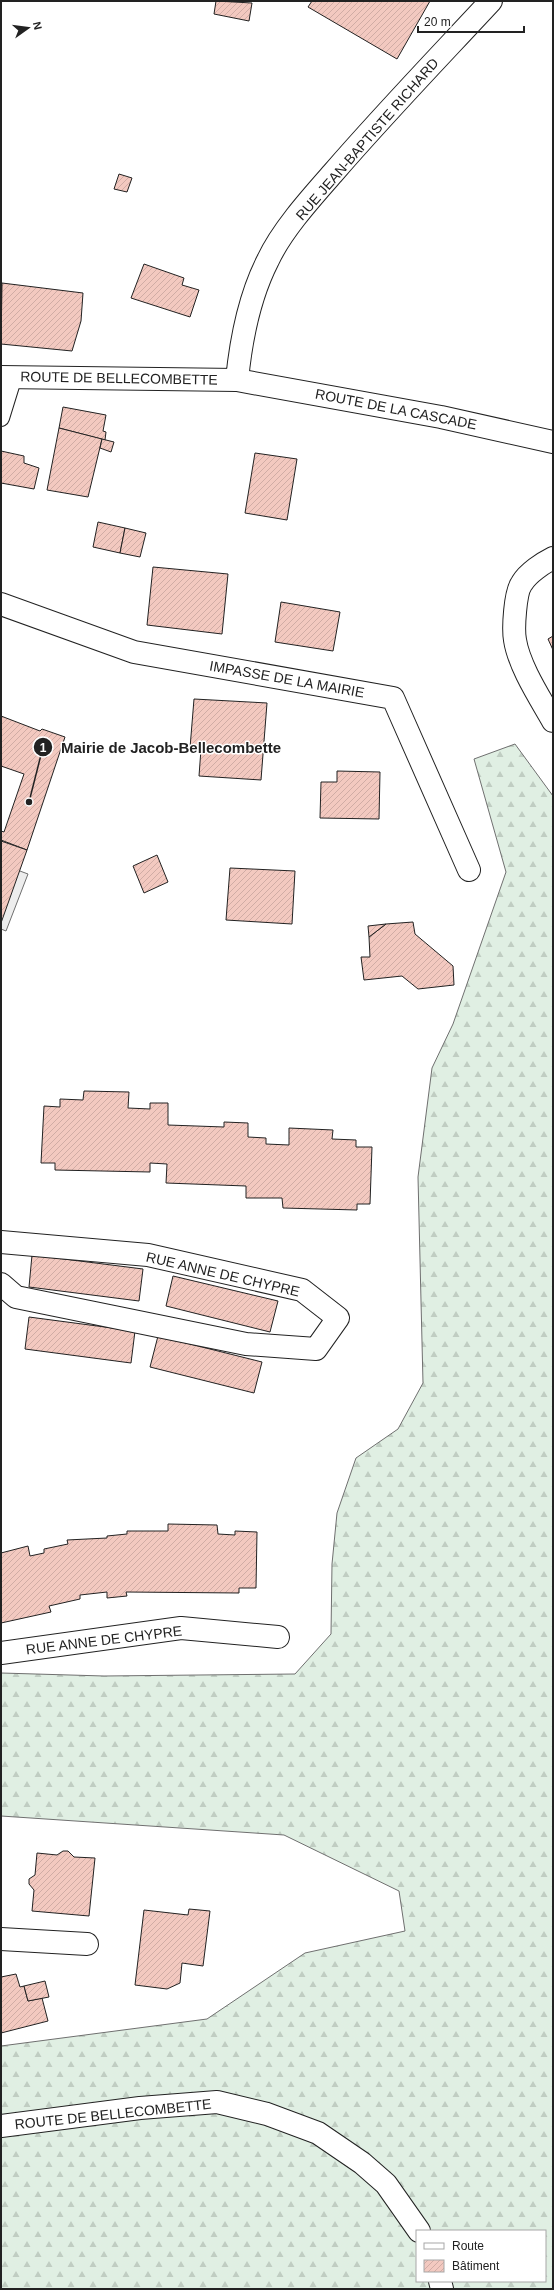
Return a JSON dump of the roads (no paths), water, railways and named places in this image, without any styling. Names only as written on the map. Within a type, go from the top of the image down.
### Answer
[{"type":"street","name":"RUE JEAN-BAPTISTE RICHARD","points":[[237,380],[241,350],[253,294],[268,259],[303,208],[354,149],[491,1]]},
{"type":"street","name":"ROUTE DE BELLECOMBETTE","points":[[7,377],[237,380]]},
{"type":"street","name":"ROUTE DE LA CASCADE","points":[[237,380],[441,417],[553,442]]},
{"type":"street","points":[[553,558],[544,562],[521,583],[515,610],[514,640],[529,679],[553,721]]},
{"type":"street","name":"IMPASSE DE LA MAIRIE","points":[[1,604],[134,652],[393,698],[469,870]]},
{"type":"street","name":"RUE ANNE DE CHYPRE","points":[[1,1242],[148,1255],[302,1290],[338,1318],[316,1349],[246,1344],[16,1297],[1,1284]]},
{"type":"street","name":"RUE ANNE DE CHYPRE","points":[[1,1653],[181,1628],[278,1637]]},
{"type":"street","points":[[1,1939],[87,1944]]},
{"type":"street","name":"ROUTE DE BELLECOMBETTE","points":[[1,2126],[140,2108],[217,2102],[267,2114],[318,2134],[362,2163],[386,2184],[418,2230]]},
{"type":"lane","points":[[1,418],[7,377]]},
{"type":"place","name":"Mairie de Jacob-Bellecombette","points":[[29,802]]}]
